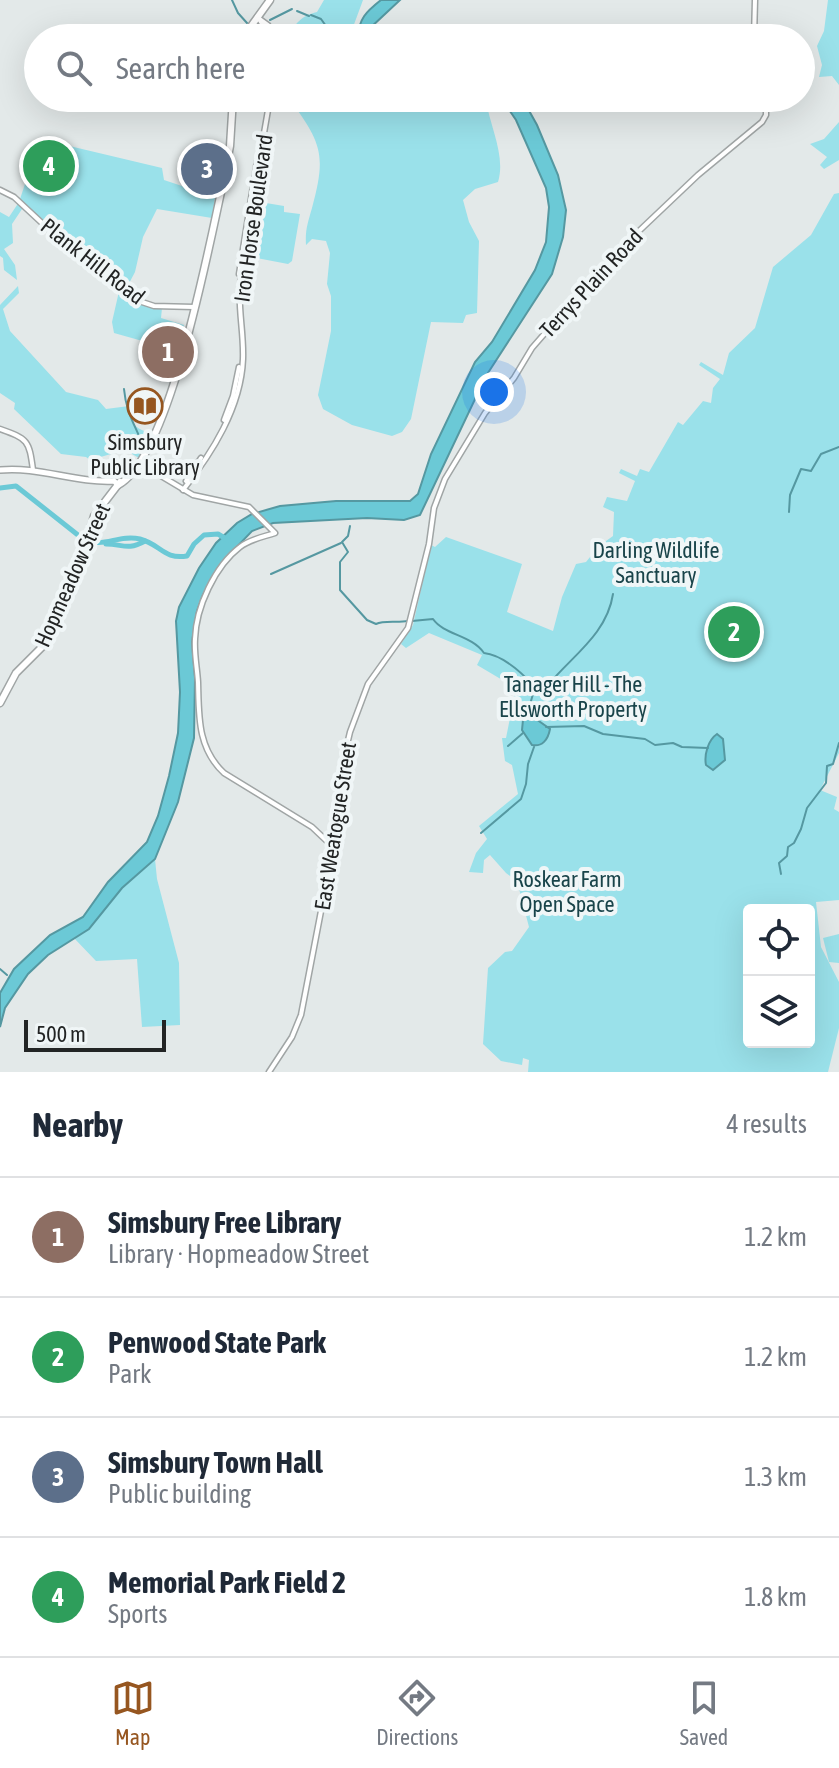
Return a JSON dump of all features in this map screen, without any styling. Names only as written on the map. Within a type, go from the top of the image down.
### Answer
[{"type":"highway","points":[[254,24],[270,0]]},
{"type":"highway","name":"Hopmeadow Street","points":[[0,703],[16,673],[45,644],[75,578],[96,511],[141,464],[164,418],[227,165],[232,112]]},
{"type":"main road","points":[[0,470],[33,470],[116,482],[118,485]]},
{"type":"street","points":[[754,24],[755,0]]},
{"type":"street","points":[[257,17],[267,24]]},
{"type":"street","name":"Iron Horse Boulevard","points":[[183,490],[216,442],[238,391],[243,363],[240,303],[243,258],[266,112]]},
{"type":"street","name":"Terrys Plain Road","points":[[438,493],[485,413],[514,378],[532,348],[620,249],[721,153],[762,122],[766,112]]},
{"type":"street","name":"Plank Hill Road","points":[[0,190],[14,197],[57,237],[89,258],[139,301],[154,306],[194,307]]},
{"type":"street","points":[[0,429],[27,442],[33,470]]},
{"type":"street","points":[[141,464],[183,490],[205,499],[241,504],[256,512],[275,533],[250,541],[237,550],[223,566],[203,605],[195,639],[199,726],[214,762],[224,773],[312,827],[331,845]]},
{"type":"street","name":"East Weatogue Street","points":[[269,1072],[292,1037],[301,1015],[326,885],[341,770],[350,732],[368,684],[408,628],[438,493]]},
{"type":"green space","points":[[324,0],[363,0],[354,24],[296,24],[317,12]]},
{"type":"green space","points":[[828,0],[839,0],[839,85],[832,76],[819,77],[822,65],[817,46],[824,31]]},
{"type":"green space","points":[[298,112],[489,112],[499,152],[498,182],[475,189],[463,200],[469,222],[479,241],[477,313],[466,315],[463,323],[431,322],[411,419],[402,432],[392,436],[352,425],[323,409],[318,395],[331,331],[331,296],[327,284],[330,253],[326,241],[312,239],[306,245],[306,230],[317,189],[320,161],[308,126]]},
{"type":"green space","points":[[839,122],[839,160],[824,169],[820,165],[827,157],[810,144],[824,139]]},
{"type":"green space","points":[[40,139],[162,168],[164,180],[215,197],[212,218],[157,209],[143,237],[135,272],[125,291],[143,305],[162,308],[161,318],[184,325],[178,351],[114,333],[112,322],[120,287],[87,254],[24,206],[12,224],[13,243],[4,249],[15,265],[17,280],[4,270],[0,256],[0,212],[9,217],[19,202]]},
{"type":"green space","points":[[839,193],[839,753],[820,790],[837,797],[834,809],[839,812],[839,900],[816,902],[821,947],[839,982],[839,1028],[828,1072],[528,1072],[529,1060],[523,1058],[522,1065],[501,1061],[483,1044],[488,968],[505,952],[512,951],[529,927],[517,881],[490,855],[484,860],[483,873],[469,872],[476,853],[487,839],[479,826],[518,794],[512,765],[505,761],[502,738],[506,738],[516,688],[477,665],[482,655],[429,633],[406,648],[401,644],[413,625],[431,545],[435,547],[446,537],[522,564],[507,612],[553,631],[562,597],[576,564],[586,562],[599,546],[613,536],[614,512],[603,507],[607,497],[627,501],[635,481],[619,473],[621,469],[637,476],[640,469],[649,472],[678,422],[683,425],[703,401],[711,403],[713,388],[720,379],[699,365],[701,362],[723,375],[729,353],[755,328],[773,267],[811,235],[834,194]]},
{"type":"green space","points":[[260,202],[284,206],[284,212],[300,214],[292,261],[288,264],[252,257]]},
{"type":"green space","points":[[18,286],[19,293],[3,309],[10,331],[66,392],[98,400],[106,409],[129,406],[134,425],[152,434],[139,458],[125,450],[90,460],[61,454],[14,409],[15,403],[0,393],[0,305]]},
{"type":"green space","points":[[155,859],[157,879],[179,963],[180,1025],[142,1027],[137,959],[96,961],[74,938],[89,929],[122,888]]},
{"type":"green space","points":[[839,934],[839,963],[829,962],[823,938]]},
{"type":"shaded area","points":[[381,0],[400,0],[374,24],[361,24]]},
{"type":"shaded area","points":[[511,112],[530,112],[558,175],[566,210],[563,237],[552,274],[486,376],[420,515],[404,520],[367,518],[273,523],[252,531],[227,557],[203,595],[197,611],[192,642],[194,738],[178,802],[155,859],[122,888],[89,929],[48,955],[28,974],[5,1008],[0,1027],[0,993],[14,969],[50,935],[83,917],[108,882],[147,842],[158,816],[178,733],[180,692],[176,621],[179,607],[216,543],[237,523],[252,514],[280,506],[336,501],[410,501],[418,494],[431,454],[475,362],[492,342],[535,270],[546,242],[549,207],[546,188]]},
{"type":"shaded area","points":[[529,714],[550,729],[542,744],[532,745],[522,730],[523,720]]},
{"type":"shaded area","points":[[717,734],[723,739],[725,760],[713,770],[706,765],[706,757],[709,744]]},
{"type":"waterway","points":[[232,0],[247,23]]},
{"type":"waterway","points":[[270,20],[292,9]]},
{"type":"waterway","points":[[297,11],[309,16]]},
{"type":"waterway","points":[[311,15],[325,24]]},
{"type":"waterway","points":[[124,389],[128,411],[142,443]]},
{"type":"waterway","points":[[789,512],[790,495],[801,469],[811,471],[821,454],[839,447]]},
{"type":"waterway","points":[[0,488],[16,486],[90,542],[140,539],[179,557],[187,556],[204,535],[218,534],[228,540]]},
{"type":"waterway","points":[[350,526],[348,536],[342,542],[348,552],[340,562],[340,590],[367,620],[376,624],[408,621]]},
{"type":"waterway","points":[[106,544],[129,546],[145,541]]},
{"type":"waterway","points":[[271,574],[341,543]]},
{"type":"waterway","points":[[532,683],[549,684],[587,644],[604,621],[613,594]]},
{"type":"waterway","points":[[412,621],[433,619],[444,629],[473,642],[484,653],[498,657],[519,671],[535,687],[527,715]]},
{"type":"waterway","points":[[546,727],[584,726],[603,734],[645,739],[655,745],[673,743],[682,747],[708,748]]},
{"type":"waterway","points":[[508,746],[523,733]]},
{"type":"waterway","points":[[781,874],[779,863],[794,843],[807,808],[826,783],[827,766],[833,764],[839,743]]},
{"type":"waterway","points":[[481,833],[521,799],[534,747]]},
{"type":"waterway","points":[[0,969],[7,975]]},
{"type":"place","name":"Memorial Park Field 2","points":[[49,166]]},
{"type":"place","name":"Simsbury Town Hall","points":[[207,169]]},
{"type":"place","name":"Simsbury Free Library","points":[[168,352]]},
{"type":"place","name":"Simsbury Public Library","points":[[145,406]]},
{"type":"place","name":"Penwood State Park","points":[[734,632]]},
{"type":"park label","name":"Darling Wildlife Sanctuary","points":[[656,562]]},
{"type":"park label","name":"Tanager Hill - The Ellsworth Property","points":[[573,696]]},
{"type":"park label","name":"Roskear Farm Open Space","points":[[567,892]]}]
